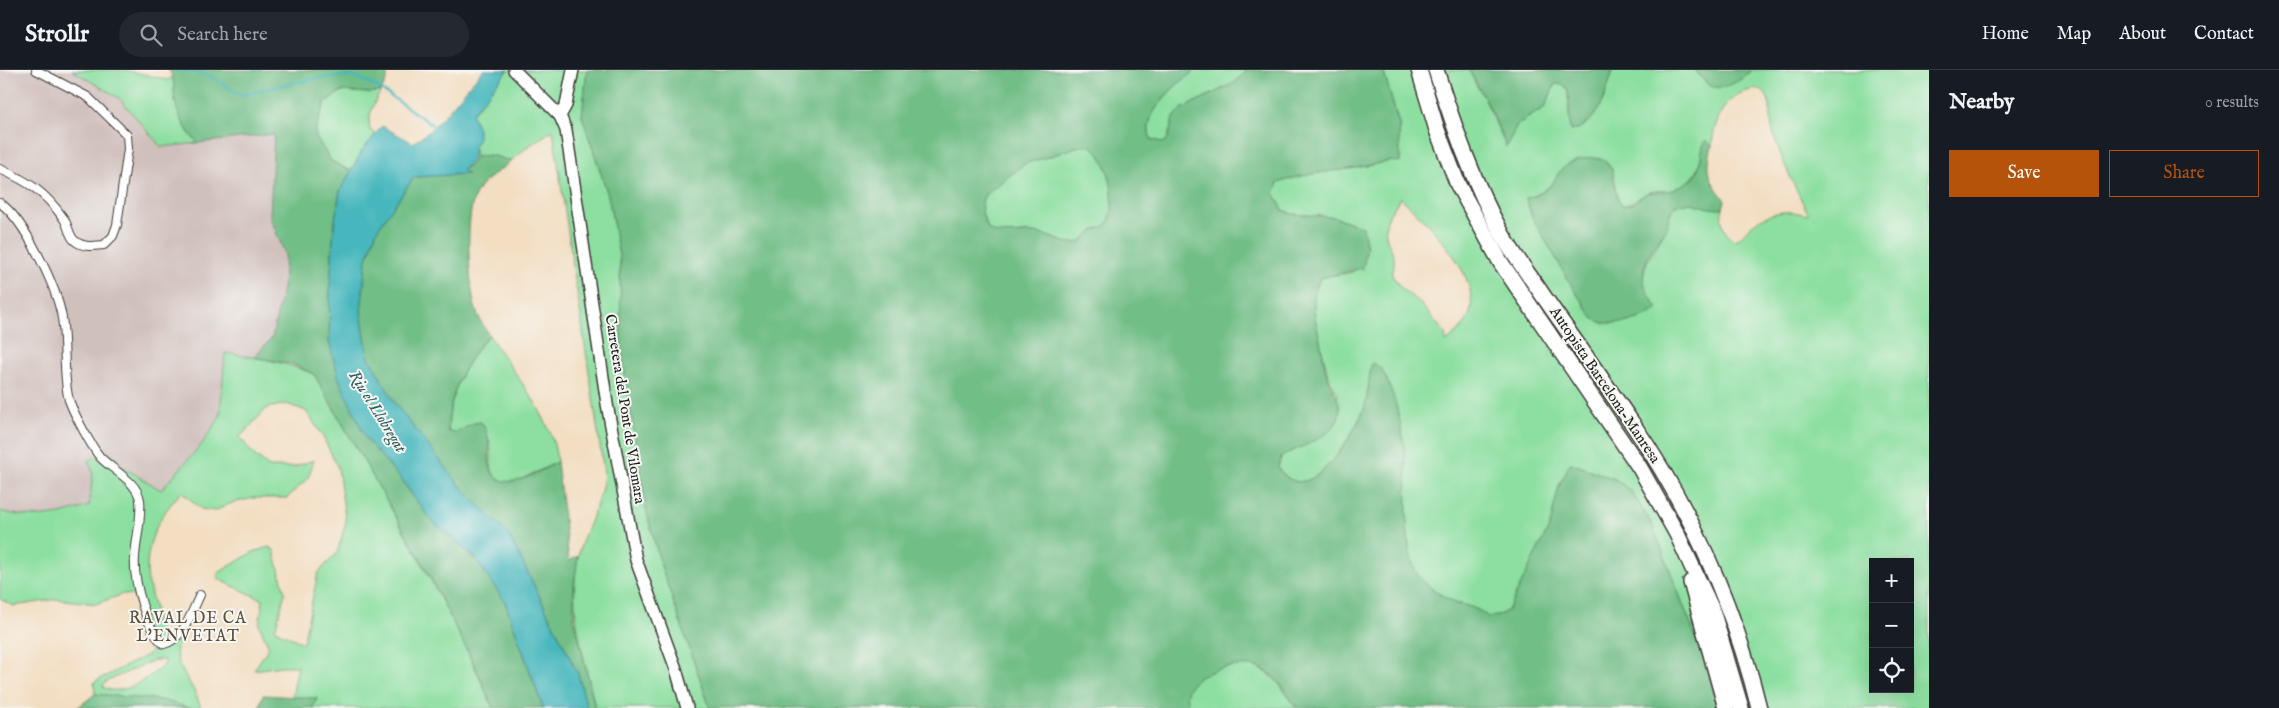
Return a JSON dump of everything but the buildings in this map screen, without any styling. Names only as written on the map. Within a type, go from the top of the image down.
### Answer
[{"type":"highway","name":"Autopista Barcelona-Manresa","points":[[1419,70],[1437,130],[1458,185],[1501,263],[1640,468],[1684,549],[1712,610],[1741,708]]},
{"type":"highway","name":"Autopista Barcelona-Manresa","points":[[1436,70],[1454,127],[1476,184],[1503,236],[1633,424],[1662,470],[1693,530],[1728,606],[1759,708]]},
{"type":"highway","points":[[1684,549],[1726,708]]},
{"type":"highway","points":[[1728,606],[1743,630],[1767,708]]},
{"type":"street","points":[[0,169],[29,182],[43,194],[64,220],[74,239],[86,247],[104,245],[113,236],[117,225],[128,149],[128,135],[88,97],[36,70]]},
{"type":"street","points":[[514,70],[557,114],[566,105],[573,70]]},
{"type":"street","name":"Carretera del Pont de Vilomara","points":[[557,114],[569,145],[607,404],[636,560],[676,669],[687,708]]},
{"type":"street","points":[[0,203],[23,226],[58,299],[62,317],[69,400],[90,443],[100,457],[136,491],[140,500],[134,560],[146,615],[156,639],[164,644],[173,642],[185,626],[200,595]]},
{"type":"shaded area","points":[[0,70],[72,70],[119,98],[161,147],[274,133],[270,217],[285,254],[283,288],[272,338],[254,357],[225,353],[220,415],[202,444],[161,491],[121,466],[93,472],[89,506],[59,515],[25,517],[0,511]]},
{"type":"green space","points":[[72,70],[125,70],[168,80],[173,76],[175,102],[188,132],[198,143],[161,147],[119,98]]},
{"type":"green space","points":[[169,70],[387,70],[387,79],[381,91],[368,93],[342,91],[325,102],[315,131],[316,137],[331,161],[351,171],[340,191],[334,226],[329,342],[401,479],[429,518],[475,558],[505,602],[543,708],[493,708],[477,670],[426,569],[314,374],[292,364],[254,357],[272,338],[283,288],[285,254],[270,217],[274,134],[198,143],[178,113],[173,81]]},
{"type":"green space","points":[[508,70],[587,70],[582,116],[608,195],[620,261],[621,348],[647,514],[662,569],[710,708],[595,708],[576,615],[575,577],[581,546],[600,495],[604,473],[553,130],[530,145],[511,161],[490,155],[475,157],[472,114]]},
{"type":"green space","points":[[587,70],[1196,70],[1180,82],[1162,100],[1150,120],[1149,130],[1151,139],[1164,143],[1168,138],[1173,119],[1181,109],[1234,83],[1247,70],[1383,70],[1399,124],[1400,162],[1387,162],[1289,179],[1278,183],[1274,193],[1283,210],[1292,214],[1334,217],[1363,227],[1367,247],[1363,268],[1320,278],[1316,287],[1314,312],[1327,376],[1340,406],[1338,419],[1329,431],[1317,440],[1281,457],[1278,467],[1290,479],[1302,481],[1315,476],[1328,465],[1340,451],[1359,421],[1367,398],[1372,363],[1381,368],[1395,403],[1404,441],[1408,538],[1413,565],[1421,579],[1436,592],[1453,602],[1477,610],[1488,617],[1498,616],[1508,610],[1550,525],[1559,486],[1570,463],[1615,479],[1631,491],[1652,524],[1706,664],[1718,708],[1297,708],[1269,673],[1254,667],[1240,666],[1211,672],[1199,678],[1190,686],[1187,696],[1190,708],[710,708],[662,569],[647,514],[621,348],[620,261],[608,195],[582,116]],"holes":[[[1089,145],[1096,150],[1106,168],[1112,191],[1112,212],[1105,226],[1092,231],[1082,240],[1075,243],[1039,234],[1005,234],[989,230],[982,211],[984,197],[1026,163],[1076,147]]]},
{"type":"green space","points":[[1196,70],[1247,70],[1234,83],[1181,109],[1173,119],[1168,138],[1164,143],[1151,139],[1149,130],[1150,120],[1155,110],[1180,82]]},
{"type":"green space","points":[[1383,70],[1469,70],[1483,95],[1506,146],[1518,124],[1545,107],[1555,84],[1563,83],[1568,90],[1570,130],[1580,128],[1588,123],[1604,98],[1613,70],[1695,70],[1709,85],[1738,81],[1752,70],[1929,70],[1929,708],[1718,708],[1706,664],[1652,524],[1631,491],[1615,479],[1571,463],[1559,486],[1550,526],[1508,610],[1498,616],[1488,617],[1477,610],[1442,595],[1420,579],[1412,565],[1409,551],[1405,457],[1400,425],[1387,380],[1383,372],[1372,363],[1364,409],[1350,436],[1328,465],[1315,476],[1303,481],[1290,479],[1278,467],[1281,457],[1325,434],[1338,395],[1328,376],[1315,319],[1313,298],[1320,278],[1353,272],[1363,227],[1334,217],[1292,214],[1283,210],[1274,193],[1278,183],[1289,179],[1400,161],[1399,124]],"holes":[[[1756,89],[1766,95],[1770,106],[1773,132],[1780,153],[1808,213],[1806,215],[1783,212],[1769,215],[1755,223],[1741,237],[1734,240],[1727,234],[1723,226],[1721,217],[1723,208],[1717,209],[1689,203],[1678,205],[1671,212],[1666,228],[1645,268],[1644,286],[1648,295],[1594,319],[1576,293],[1532,217],[1526,199],[1546,189],[1559,172],[1612,169],[1616,200],[1623,206],[1647,193],[1674,190],[1683,186],[1694,176],[1707,141],[1712,146],[1719,117],[1729,101],[1746,91]],[[1400,197],[1449,249],[1460,265],[1467,282],[1471,298],[1469,317],[1461,329],[1446,342],[1445,333],[1418,301],[1402,289],[1392,275],[1394,259],[1387,238],[1386,225],[1388,217]]]},
{"type":"green space","points":[[1469,70],[1613,70],[1604,98],[1588,123],[1570,131],[1568,90],[1563,84],[1555,84],[1545,107],[1518,124],[1506,147],[1493,114]]},
{"type":"green space","points":[[1695,70],[1752,70],[1732,84],[1714,87],[1703,80]]},
{"type":"green space","points":[[342,91],[368,93],[381,91],[369,119],[370,130],[376,134],[362,151],[351,171],[331,161],[316,137],[315,131],[325,102]]},
{"type":"green space","points":[[1706,140],[1712,146],[1709,163],[1710,176],[1725,200],[1723,208],[1717,209],[1684,203],[1672,209],[1666,229],[1646,262],[1643,277],[1648,292],[1658,308],[1645,317],[1624,323],[1603,323],[1594,319],[1576,293],[1532,217],[1526,198],[1539,194],[1552,184],[1565,166],[1577,160],[1597,158],[1607,163],[1611,168],[1619,201],[1623,206],[1631,204],[1647,193],[1673,190],[1694,178],[1698,171]]},
{"type":"green space","points":[[1089,145],[1102,158],[1110,179],[1112,212],[1105,226],[1092,231],[1082,240],[1075,243],[1039,234],[1005,234],[989,230],[983,216],[982,206],[982,201],[987,193],[1026,163],[1076,147]]},
{"type":"green space","points":[[490,155],[511,161],[480,187],[473,202],[470,215],[469,248],[473,296],[475,307],[489,335],[472,356],[459,379],[451,404],[448,431],[455,433],[474,423],[481,422],[489,444],[489,459],[492,472],[498,479],[507,481],[517,480],[557,462],[569,561],[578,556],[574,585],[574,617],[595,708],[587,708],[578,674],[509,535],[461,487],[396,405],[368,356],[361,311],[366,261],[377,230],[414,177],[467,174],[462,171],[471,164],[475,157]]},
{"type":"green space","points":[[489,335],[540,412],[554,445],[557,462],[517,481],[503,482],[497,479],[491,465],[489,441],[474,423],[459,431],[448,431],[451,404],[459,380],[472,357]]},
{"type":"green space","points":[[225,353],[270,360],[314,374],[431,580],[493,708],[313,708],[317,698],[292,697],[298,666],[254,670],[269,647],[259,625],[263,600],[218,579],[218,573],[253,552],[269,547],[274,550],[285,593],[275,630],[303,643],[318,573],[337,553],[346,523],[338,468],[322,435],[306,411],[287,404],[267,408],[240,437],[253,454],[269,467],[294,467],[314,460],[308,478],[287,498],[253,498],[229,504],[215,511],[201,509],[182,492],[159,521],[150,544],[147,569],[148,582],[158,626],[165,635],[170,636],[175,632],[182,637],[177,650],[178,662],[194,690],[201,708],[189,708],[162,700],[95,694],[94,682],[149,654],[155,646],[146,631],[133,595],[123,594],[96,604],[58,599],[14,606],[0,599],[0,511],[24,516],[45,516],[65,513],[89,506],[93,472],[88,461],[107,451],[121,466],[161,490],[202,444],[220,416]],"holes":[[[155,660],[164,660],[166,663],[160,668],[145,679],[127,688],[110,690],[103,687],[109,680]]]},
{"type":"green space","points":[[1247,664],[1270,675],[1297,708],[1190,708],[1186,698],[1188,689],[1194,681],[1215,670]]},
{"type":"green space","points":[[95,694],[162,700],[189,708],[77,708]]},
{"type":"green space","points":[[263,695],[317,698],[313,708],[259,708]]},
{"type":"water","name":"Riu el Llobregat","points":[[483,70],[508,70],[472,114],[478,129],[478,141],[473,147],[472,160],[462,170],[468,174],[414,177],[377,230],[366,261],[361,311],[368,356],[396,405],[461,487],[509,535],[578,674],[587,708],[543,708],[505,602],[475,558],[429,518],[401,479],[366,439],[340,382],[329,342],[334,226],[340,191],[362,151],[382,126],[413,143],[427,133],[443,117]]},
{"type":"waterway","points":[[179,70],[211,76],[243,95],[319,78],[334,76],[358,78],[389,95],[437,128]]},
{"type":"district","name":"RAVAL DE CA L'ENVETAT","points":[[188,628]]}]
